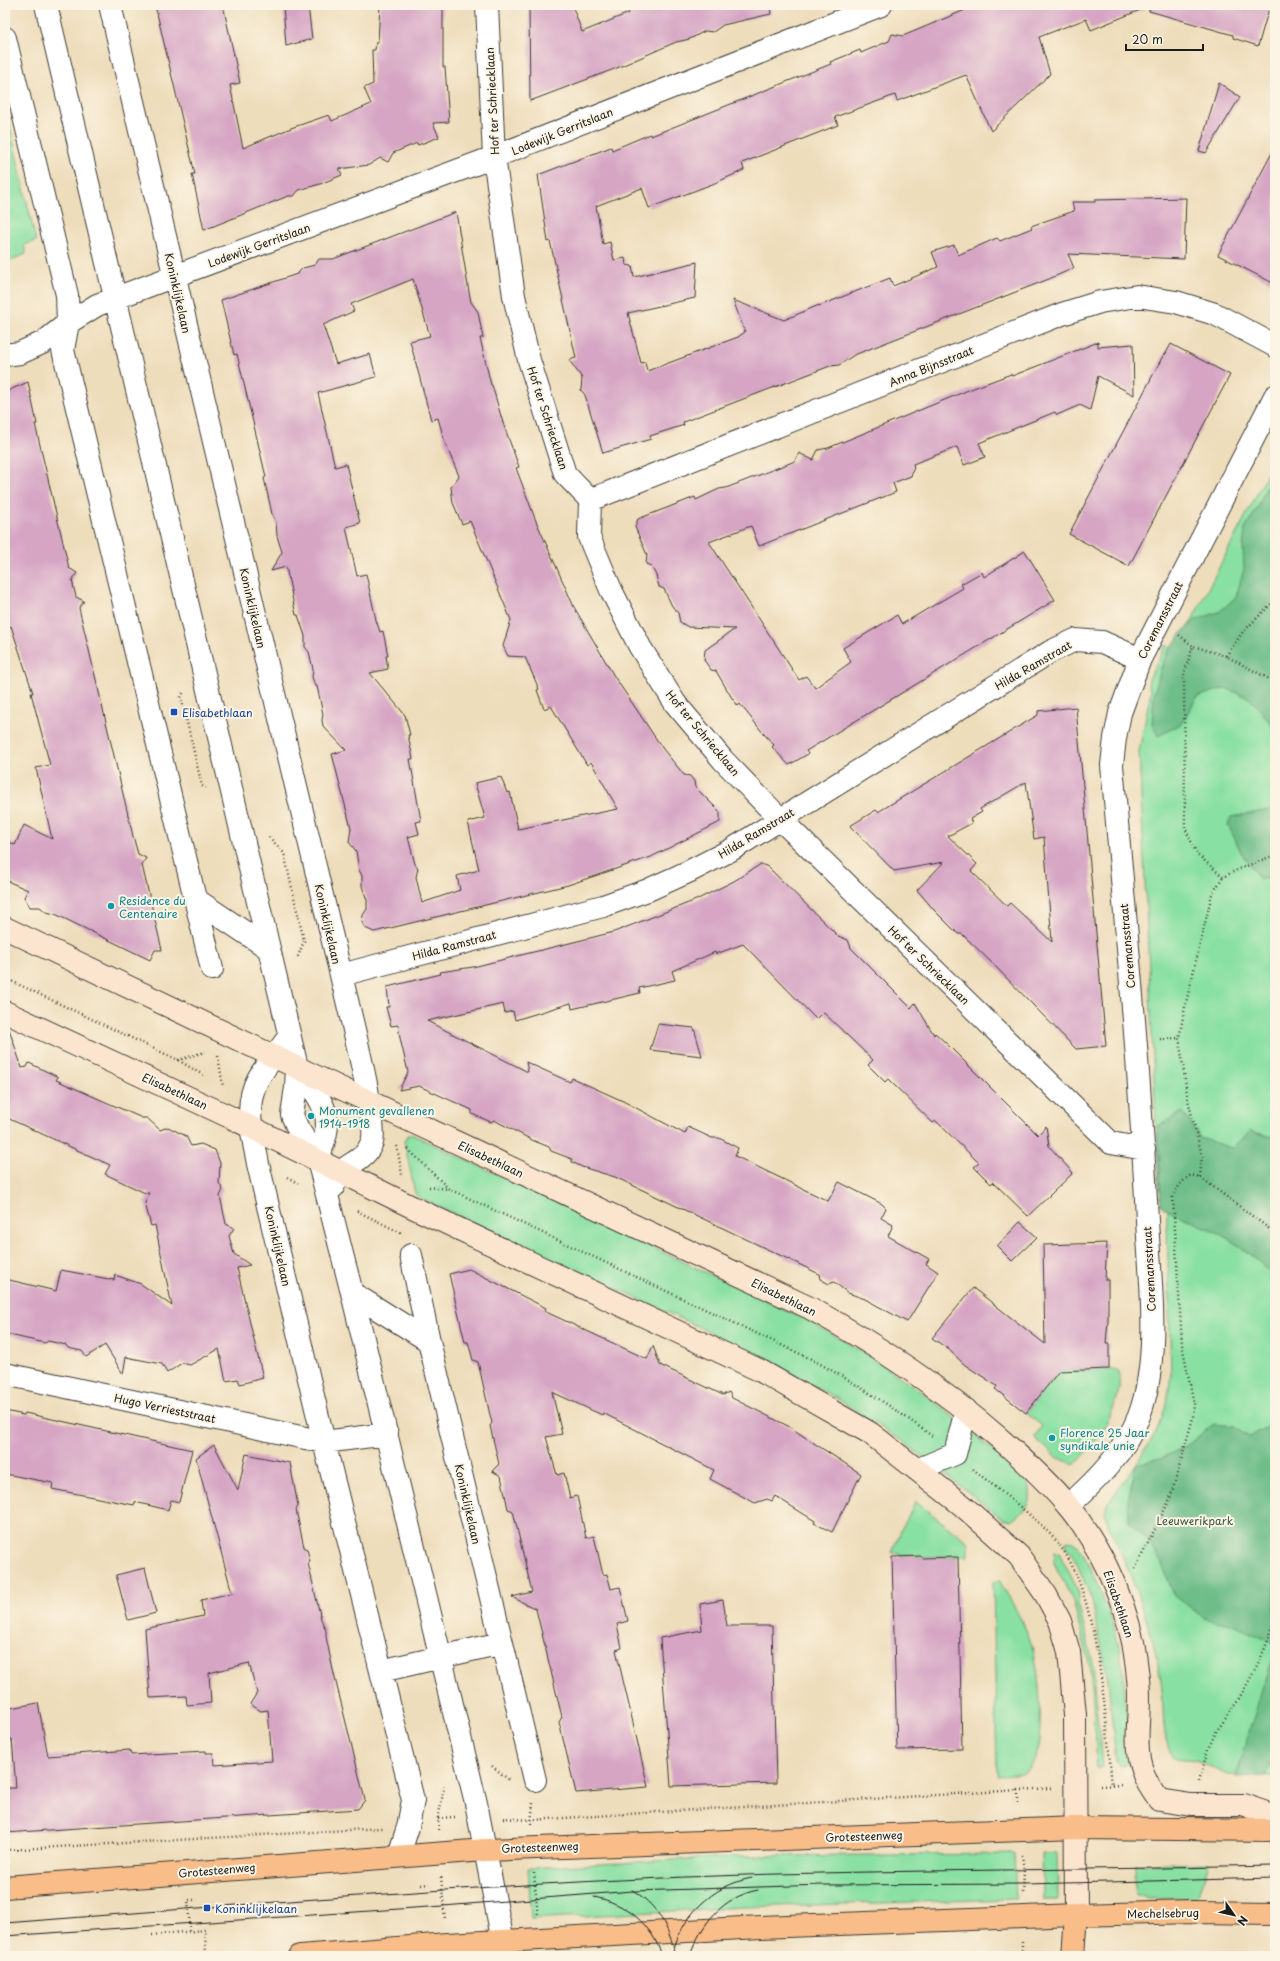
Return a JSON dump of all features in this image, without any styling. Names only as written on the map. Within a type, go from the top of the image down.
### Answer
[{"type":"main road","name":"Elisabethlaan","points":[[5,928],[810,1308],[872,1344],[966,1410],[1038,1473],[1068,1506],[1105,1563],[1130,1628],[1137,1663],[1139,1696],[1137,1743],[1140,1768],[1147,1784],[1159,1800],[1176,1804],[1243,1805],[1275,1816]]},
{"type":"main road","name":"Elisabethlaan","points":[[5,1012],[761,1371],[870,1433],[962,1505],[1019,1556],[1046,1596],[1060,1621],[1069,1652],[1073,1682],[1077,1828],[1076,1915]]},
{"type":"main road","points":[[1077,1828],[1275,1830]]},
{"type":"main road","name":"Grotesteenweg","points":[[5,1887],[399,1855],[440,1854],[486,1850],[1077,1828]]},
{"type":"main road","name":"Mechelsebrug","points":[[1076,1915],[1194,1912],[1275,1913]]},
{"type":"main road","points":[[300,1956],[447,1944],[502,1942],[650,1932],[1076,1915],[1073,1956]]},
{"type":"street","points":[[46,5],[297,1067],[292,1115],[298,1129],[318,1160],[328,1197],[387,1434],[486,1850],[502,1942]]},
{"type":"street","name":"Koninklijkelaan","points":[[110,5],[340,975],[368,1100],[374,1133],[372,1141],[369,1148],[358,1161],[341,1172],[328,1197]]},
{"type":"street","name":"Hof ter Schriecklaan","points":[[487,5],[494,158],[514,296],[529,360],[565,474],[590,500],[589,537],[611,590],[640,647],[680,709],[723,760],[780,819],[1111,1142],[1144,1149]]},
{"type":"street","name":"Lodewijk Gerritslaan","points":[[5,355],[20,352],[44,342],[68,323],[97,305],[494,158],[881,5]]},
{"type":"street","points":[[5,38],[67,295],[68,323],[63,350],[212,969]]},
{"type":"street","name":"Anna Bijnsstraat","points":[[590,500],[1062,314],[1100,302],[1137,296],[1176,302],[1214,314],[1275,346]]},
{"type":"street","name":"Coremansstraat","points":[[1068,1506],[1105,1470],[1123,1446],[1139,1416],[1148,1382],[1152,1344],[1152,1307],[1144,1149],[1112,765],[1115,738],[1120,713],[1140,659],[1275,396]]},
{"type":"street","name":"Hilda Ramstraat","points":[[340,975],[603,906],[690,872],[731,850],[1050,652],[1075,640],[1102,642],[1140,659]]},
{"type":"street","points":[[195,899],[268,948]]},
{"type":"street","name":"Koninklijkelaan","points":[[289,1037],[258,1079],[251,1095],[249,1110],[251,1128],[258,1164],[324,1442],[413,1800],[408,1827],[399,1855]]},
{"type":"street","points":[[297,1067],[317,1097],[326,1116],[326,1131],[318,1160]]},
{"type":"street","name":"Koninklijkelaan","points":[[411,1255],[429,1341],[535,1780]]},
{"type":"street","points":[[352,1293],[429,1341]]},
{"type":"street","name":"Hugo Verrieststraat","points":[[5,1374],[324,1442]]},
{"type":"street","points":[[919,1470],[955,1454],[966,1410]]},
{"type":"street","points":[[324,1442],[387,1434]]},
{"type":"street","points":[[381,1671],[501,1643]]},
{"type":"path","points":[[1226,656],[1242,633],[1275,600]]},
{"type":"path","points":[[1183,637],[1193,646],[1226,656],[1275,682]]},
{"type":"path","points":[[1193,646],[1184,674],[1185,828],[1197,854],[1224,877]]},
{"type":"path","points":[[1200,1177],[1202,1156],[1188,1100],[1179,1038],[1184,1007],[1212,894],[1224,877],[1239,869],[1275,855]]},
{"type":"path","points":[[5,978],[178,1060]]},
{"type":"path","points":[[217,1049],[224,1089]]},
{"type":"path","points":[[396,1142],[403,1178]]},
{"type":"path","points":[[1122,1606],[1135,1568],[1170,1499],[1193,1418],[1194,1404],[1182,1344],[1173,1197],[1176,1189],[1191,1175],[1200,1177],[1275,1233]]},
{"type":"path","points":[[355,1210],[403,1234]]},
{"type":"path","points":[[1199,1781],[1208,1749],[1216,1732],[1237,1702],[1260,1663],[1275,1622]]},
{"type":"path","points":[[5,1850],[408,1827],[421,1821],[438,1818],[478,1816],[530,1820],[1018,1790]]},
{"type":"path","points":[[438,1818],[441,1890],[447,1944]]},
{"type":"path","points":[[532,1848],[539,1939]]},
{"type":"path","points":[[421,1885],[429,1884]]},
{"type":"path","points":[[190,1931],[188,1900],[195,1900]]},
{"type":"path","points":[[152,1935],[205,1930],[206,1956]]},
{"type":"path","points":[[1217,1956],[1275,1955]]},
{"type":"green space","points":[[5,106],[36,241],[24,245],[26,254],[5,263]]},
{"type":"green space","name":"Leeuwerikpark","points":[[1275,459],[1275,1776],[1227,1775],[1197,1760],[1173,1758],[1166,1740],[1161,1681],[1147,1621],[1105,1513],[1109,1502],[1156,1433],[1167,1404],[1171,1374],[1166,1190],[1159,1190],[1139,751],[1151,691],[1148,685],[1149,679],[1166,645],[1176,651]]},
{"type":"green space","points":[[1275,470],[1275,730],[1259,708],[1249,698],[1225,688],[1197,697],[1181,724],[1158,736],[1152,724],[1154,694],[1161,668],[1168,651],[1186,628],[1195,620],[1219,612],[1236,597],[1244,569],[1243,547],[1245,529],[1259,505],[1269,480]]},
{"type":"green space","points":[[1275,803],[1275,878],[1260,879],[1242,854],[1228,825],[1231,817],[1269,810]]},
{"type":"green space","points":[[1183,1112],[1200,1138],[1232,1148],[1251,1131],[1275,1138],[1275,1276],[1241,1247],[1217,1232],[1166,1210],[1161,1205],[1158,1126]]},
{"type":"green space","points":[[411,1134],[807,1320],[865,1353],[929,1397],[1027,1478],[1030,1498],[1026,1508],[1011,1521],[1004,1520],[902,1441],[841,1401],[783,1369],[699,1327],[418,1197],[415,1193],[404,1141],[408,1135]]},
{"type":"green space","points":[[1109,1369],[1119,1371],[1119,1388],[1112,1411],[1102,1431],[1082,1458],[1074,1465],[1055,1456],[1034,1437],[1042,1426],[1026,1413],[1059,1371]]},
{"type":"green space","points":[[1275,1400],[1275,1643],[1230,1624],[1204,1618],[1174,1595],[1161,1562],[1148,1541],[1130,1523],[1127,1505],[1136,1464],[1164,1457],[1186,1446],[1214,1424],[1234,1426],[1250,1437],[1268,1427]]},
{"type":"green space","points":[[916,1502],[968,1542],[968,1556],[922,1558],[921,1556],[901,1556],[900,1553],[892,1553],[901,1530]]},
{"type":"green space","points":[[1069,1540],[1079,1546],[1083,1553],[1104,1599],[1117,1636],[1123,1676],[1131,1762],[1120,1766],[1116,1763],[1108,1680],[1092,1600],[1073,1554],[1065,1547],[1066,1541]]},
{"type":"green space","points":[[1054,1551],[1059,1553],[1079,1594],[1078,1603],[1093,1663],[1103,1764],[1102,1768],[1097,1768],[1094,1699],[1089,1663],[1073,1601],[1053,1561]]},
{"type":"green space","points":[[999,1580],[1022,1621],[1032,1646],[1035,1657],[1039,1690],[1040,1728],[1035,1759],[1029,1769],[1026,1772],[1018,1774],[997,1776],[993,1582]]},
{"type":"green space","points":[[1275,1648],[1275,1748],[1266,1776],[1235,1777]]},
{"type":"green space","points":[[1042,1853],[1057,1853],[1058,1899],[1043,1899]]},
{"type":"green space","points":[[1014,1854],[1016,1899],[743,1907],[531,1919],[528,1868],[745,1856]]},
{"type":"green space","points":[[1209,1863],[1198,1898],[1149,1899],[1135,1894],[1135,1865]]},
{"type":"building","points":[[155,5],[223,5],[240,83],[230,85],[243,148],[291,128],[329,115],[332,121],[371,104],[364,88],[373,84],[372,50],[375,50],[376,42],[378,42],[380,5],[443,5],[443,67],[445,67],[449,122],[433,123],[439,137],[418,145],[417,143],[393,153],[388,162],[380,158],[369,165],[339,169],[342,175],[320,184],[299,190],[294,196],[288,196],[204,230],[192,174],[195,174]]},
{"type":"building","points":[[283,5],[308,5],[312,39],[286,46]]},
{"type":"building","points":[[529,5],[572,5],[582,32],[629,13],[625,5],[770,5],[771,14],[723,25],[713,32],[705,31],[690,39],[676,42],[617,68],[530,101]]},
{"type":"building","points":[[977,5],[1270,5],[1258,46],[1233,38],[1233,35],[1149,11],[1150,6],[1091,30],[1086,19],[1039,37],[1050,74],[991,131],[966,75],[897,101],[895,95],[835,117],[838,125],[742,163],[744,170],[715,183],[649,208],[642,188],[596,206],[603,244],[610,242],[614,260],[625,258],[626,265],[632,266],[634,277],[697,262],[695,298],[628,313],[641,363],[645,362],[647,371],[738,337],[745,332],[733,300],[784,320],[890,278],[893,286],[938,267],[932,252],[954,245],[958,255],[997,238],[1000,241],[1032,228],[1031,226],[1074,211],[1072,202],[1186,198],[1184,259],[1068,254],[1074,268],[1049,279],[854,355],[839,365],[830,366],[683,422],[684,425],[650,436],[651,439],[603,453],[585,395],[581,390],[582,378],[569,360],[576,358],[550,241],[548,242],[538,175],[611,147],[612,150],[650,134],[651,136],[831,64],[830,62],[860,50],[861,53],[889,41],[892,34],[903,36]]},
{"type":"building","points":[[1219,83],[1240,97],[1206,153],[1199,151]]},
{"type":"building","points":[[1275,147],[1275,284],[1218,255]]},
{"type":"building","points":[[456,212],[471,302],[478,312],[483,338],[480,338],[491,385],[519,467],[516,468],[536,521],[574,607],[614,676],[663,749],[684,775],[690,776],[694,781],[695,787],[720,812],[720,822],[651,857],[568,885],[374,932],[365,928],[362,922],[363,915],[367,909],[367,900],[362,886],[362,876],[359,870],[356,851],[349,842],[351,828],[332,754],[346,750],[323,726],[323,714],[317,686],[315,686],[312,677],[313,669],[309,652],[305,647],[305,636],[298,615],[296,615],[286,567],[271,571],[282,552],[277,536],[276,522],[272,514],[264,478],[266,477],[237,354],[234,355],[221,300],[297,274],[303,268],[315,265],[319,259],[333,259]],"holes":[[[413,279],[430,336],[410,341],[431,420],[438,418],[445,443],[459,476],[451,487],[453,503],[462,524],[470,521],[511,620],[503,646],[508,656],[525,657],[539,689],[537,690],[544,709],[551,706],[587,765],[591,762],[618,809],[518,829],[510,792],[507,793],[501,777],[475,783],[485,818],[468,822],[479,870],[457,876],[460,890],[422,903],[416,877],[418,868],[415,864],[408,837],[419,834],[416,822],[421,821],[410,759],[413,759],[408,735],[410,735],[405,715],[370,673],[388,669],[386,656],[388,656],[383,631],[380,632],[376,620],[366,574],[357,576],[346,527],[360,523],[346,464],[335,467],[318,393],[376,377],[370,354],[336,364],[323,325],[354,311],[351,304]]]},
{"type":"building","points":[[1098,342],[1098,347],[1133,344],[1134,395],[1098,376],[1090,410],[1080,405],[1057,415],[1055,412],[979,443],[985,457],[964,465],[957,447],[913,464],[914,467],[911,476],[893,483],[896,492],[759,546],[751,526],[709,542],[799,680],[806,676],[815,688],[851,662],[843,648],[897,615],[902,624],[963,588],[961,584],[982,572],[984,577],[1025,551],[1055,600],[806,751],[808,754],[789,765],[772,747],[774,745],[740,704],[738,706],[716,671],[711,670],[704,660],[705,650],[735,629],[688,627],[680,622],[678,613],[672,606],[664,589],[659,587],[656,575],[651,566],[646,564],[647,555],[635,527],[638,519],[695,497],[696,500],[719,489],[726,488],[795,461],[799,453],[813,460],[818,450],[828,448],[971,389],[1011,374],[1012,376]]},
{"type":"building","points":[[1171,344],[1230,375],[1129,566],[1069,534],[1164,354],[1165,355]]},
{"type":"building","points":[[28,382],[37,424],[35,424],[69,568],[77,573],[72,580],[76,597],[84,601],[79,608],[133,836],[138,854],[146,858],[142,865],[162,950],[155,950],[150,960],[55,914],[46,912],[40,907],[30,907],[24,897],[28,890],[5,880],[5,840],[15,845],[24,825],[52,839],[36,768],[50,765],[31,693],[33,693],[11,626],[8,627],[5,612],[5,392]]},
{"type":"building","points":[[1076,707],[1106,1046],[1076,1049],[990,961],[962,934],[958,934],[934,910],[917,890],[944,862],[894,871],[850,826],[876,810],[878,812],[1038,715],[1038,711]],"holes":[[[1026,782],[1034,839],[1044,837],[1052,942],[1010,903],[1007,906],[971,871],[977,864],[948,836],[972,823],[970,819],[982,812],[980,809]]]},
{"type":"building","points":[[761,864],[768,867],[838,936],[848,940],[851,948],[911,1008],[915,1003],[934,1035],[935,1033],[947,1044],[1038,1135],[1046,1126],[1049,1146],[1073,1173],[1028,1216],[993,1182],[991,1184],[974,1167],[979,1163],[936,1121],[933,1123],[888,1079],[885,1082],[868,1065],[873,1060],[823,1012],[816,1019],[743,944],[716,954],[715,952],[672,971],[675,980],[639,988],[640,993],[572,1009],[571,1003],[515,1020],[513,1011],[505,1013],[503,1004],[427,1021],[528,1072],[526,1062],[570,1082],[572,1078],[623,1101],[685,1134],[688,1127],[712,1138],[719,1138],[738,1148],[735,1156],[828,1201],[839,1182],[882,1204],[886,1208],[881,1218],[893,1225],[888,1236],[929,1259],[926,1264],[938,1272],[907,1322],[865,1299],[848,1293],[834,1282],[829,1284],[820,1279],[819,1274],[807,1268],[615,1177],[582,1167],[572,1162],[572,1159],[551,1151],[549,1147],[532,1140],[494,1120],[491,1122],[472,1114],[472,1110],[419,1086],[399,1090],[408,1072],[398,1025],[391,1026],[386,1007],[389,1007],[387,987],[441,974],[440,972],[473,967],[614,932],[696,900],[734,881]]},
{"type":"building","points":[[658,1024],[694,1028],[702,1056],[650,1050]]},
{"type":"building","points":[[5,1029],[9,1029],[22,1068],[27,1067],[29,1063],[58,1077],[56,1080],[142,1118],[147,1118],[160,1130],[168,1127],[186,1136],[191,1146],[201,1144],[215,1150],[220,1163],[219,1183],[223,1190],[220,1196],[226,1224],[234,1228],[229,1236],[234,1254],[250,1265],[237,1268],[263,1378],[240,1384],[238,1379],[226,1381],[219,1349],[190,1365],[182,1363],[167,1373],[162,1364],[126,1357],[123,1374],[105,1345],[86,1357],[82,1351],[68,1348],[66,1345],[48,1341],[45,1343],[5,1334],[5,1279],[56,1291],[61,1270],[114,1280],[115,1275],[141,1284],[172,1306],[155,1225],[151,1226],[145,1203],[149,1193],[145,1193],[105,1174],[110,1165],[5,1117]]},
{"type":"building","points":[[1020,1222],[1037,1237],[1012,1261],[997,1246]]},
{"type":"building","points":[[1107,1243],[1105,1280],[1108,1280],[1108,1321],[1106,1343],[1109,1343],[1109,1369],[1059,1371],[1026,1413],[995,1389],[997,1386],[965,1365],[948,1349],[932,1338],[973,1288],[1045,1344],[1043,1245]]},
{"type":"building","points":[[469,1269],[546,1308],[544,1311],[647,1359],[653,1346],[660,1365],[723,1395],[729,1392],[732,1398],[788,1426],[861,1474],[832,1532],[814,1523],[815,1521],[775,1496],[772,1501],[767,1499],[755,1503],[710,1479],[714,1470],[603,1413],[602,1415],[552,1392],[562,1434],[546,1437],[557,1475],[564,1473],[570,1498],[577,1496],[586,1538],[594,1536],[603,1575],[607,1574],[611,1589],[620,1587],[628,1621],[617,1624],[622,1648],[616,1650],[648,1787],[576,1793],[559,1722],[562,1717],[536,1609],[512,1597],[532,1592],[513,1511],[508,1509],[501,1476],[492,1471],[499,1464],[490,1426],[492,1423],[478,1362],[473,1360],[468,1342],[465,1342],[449,1274]]},
{"type":"building","points":[[5,1411],[24,1415],[25,1413],[192,1450],[179,1502],[171,1500],[168,1510],[135,1502],[134,1505],[52,1489],[53,1483],[5,1474]]},
{"type":"building","points":[[214,1445],[238,1490],[246,1454],[290,1463],[298,1506],[296,1510],[304,1547],[307,1549],[310,1561],[308,1563],[321,1619],[326,1631],[333,1670],[365,1800],[358,1809],[5,1833],[5,1788],[16,1788],[12,1739],[5,1740],[5,1709],[38,1703],[48,1756],[130,1750],[131,1755],[206,1751],[206,1753],[213,1753],[214,1765],[272,1761],[268,1710],[261,1711],[250,1704],[257,1693],[249,1663],[209,1673],[211,1703],[187,1705],[186,1696],[150,1698],[145,1629],[203,1616],[201,1600],[232,1593],[196,1458]]},
{"type":"building","points":[[921,1556],[922,1558],[958,1557],[962,1749],[897,1750],[892,1557]]},
{"type":"building","points":[[145,1568],[156,1613],[128,1620],[116,1575]]},
{"type":"building","points":[[723,1600],[727,1626],[772,1626],[776,1783],[671,1786],[660,1638],[702,1630],[700,1604]]},
{"type":"tram line","points":[[5,1923],[301,1900],[682,1877],[851,1872],[1275,1866]]},
{"type":"tram line","points":[[672,1956],[682,1928],[700,1905],[711,1895],[724,1888],[737,1882],[752,1878]]},
{"type":"tram line","points":[[5,1936],[443,1906],[633,1891],[823,1885],[1024,1884],[1275,1878]]},
{"type":"tram line","points":[[632,1890],[648,1901],[654,1908],[664,1922],[674,1948]]},
{"type":"tram line","points":[[690,1956],[700,1933],[715,1914],[734,1899],[758,1890]]},
{"type":"tram line","points":[[594,1897],[617,1904],[636,1917],[652,1934],[662,1956]]},
{"type":"place","name":"Elisabethlaan","points":[[174,712]]},
{"type":"place","name":"Residence du Centenaire","points":[[111,906]]},
{"type":"place","name":"Monument gevallenen 1914-1918","points":[[311,1116]]},
{"type":"place","name":"Florence 25 Jaar syndikale unie","points":[[1052,1438]]},
{"type":"place","name":"Koninklijkelaan","points":[[207,1908]]}]
